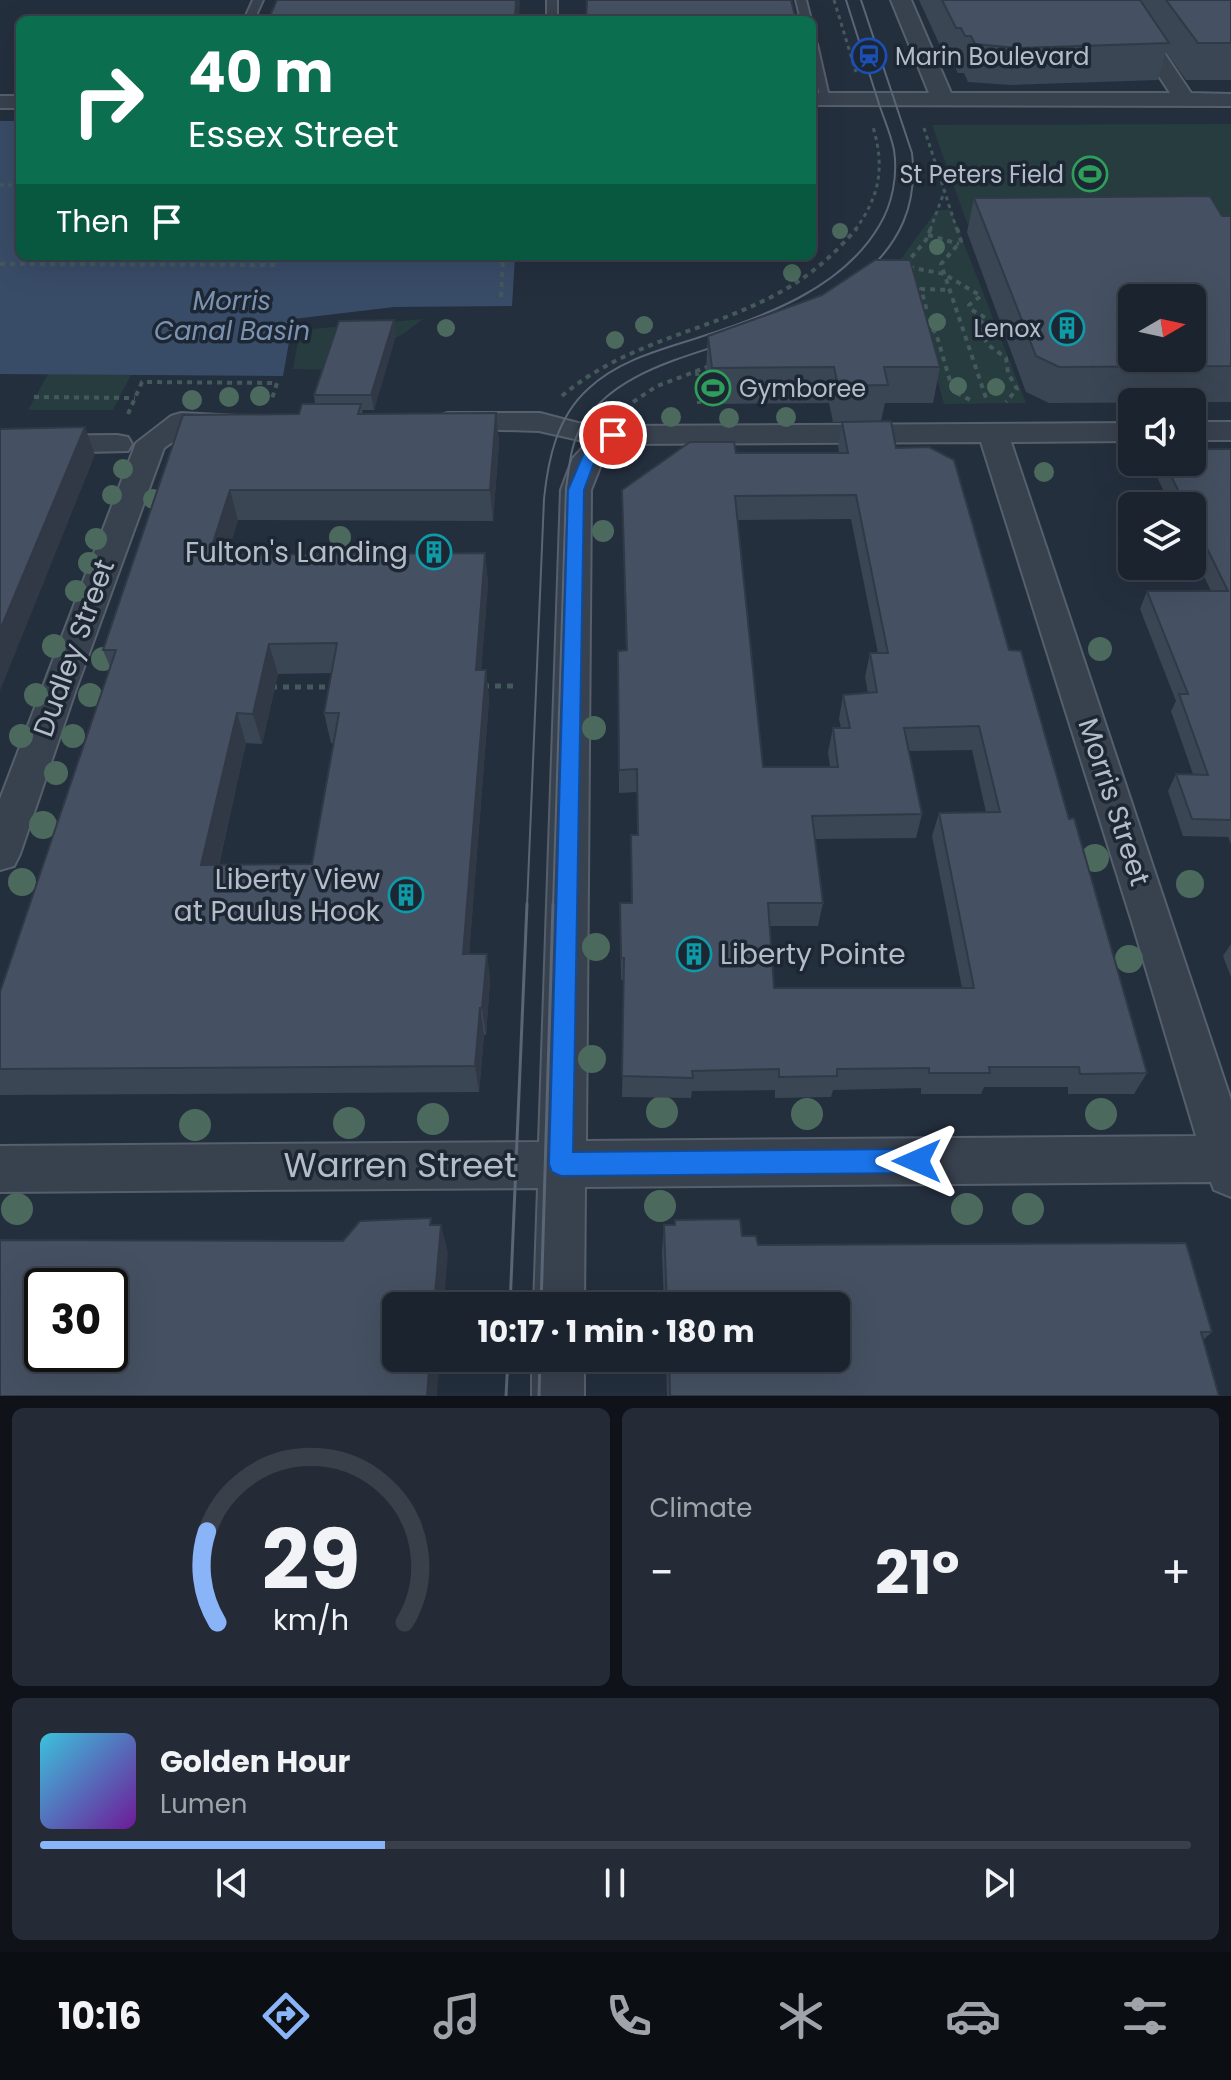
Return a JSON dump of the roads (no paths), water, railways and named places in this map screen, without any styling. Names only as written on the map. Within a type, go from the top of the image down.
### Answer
[{"type":"street","points":[[901,0],[942,98]]},
{"type":"street","points":[[1119,0],[1185,100]]},
{"type":"street","points":[[819,99],[1231,100]]},
{"type":"street","name":"Dudley Street","points":[[0,854],[58,689],[151,443],[181,422],[265,412]]},
{"type":"street","points":[[427,422],[540,422],[578,432],[620,421],[991,412],[1118,430]]},
{"type":"street","name":"Morris Street","points":[[991,412],[1229,1164]]},
{"type":"street","points":[[559,1292],[576,490],[588,458],[620,421]]},
{"type":"street","points":[[1206,431],[1231,431]]},
{"type":"street","points":[[0,445],[117,444]]},
{"type":"street","name":"Warren Street","points":[[0,1169],[561,1164],[1229,1164]]},
{"type":"street","points":[[558,1372],[558,1396]]},
{"type":"lane","points":[[816,75],[819,99]]},
{"type":"water","name":"Morris Canal Basin","points":[[0,121],[16,121],[16,260],[515,260],[512,306],[394,307],[293,319],[283,376],[0,374]]},
{"type":"tram line","points":[[527,906],[544,499],[556,440],[577,400],[599,379],[653,352],[722,330],[799,298],[844,267],[879,226],[893,190],[894,150],[846,0]]},
{"type":"tram line","points":[[861,0],[912,153],[913,172],[909,206],[896,237],[861,277]]},
{"type":"tram line","points":[[553,906],[566,488],[573,446],[590,414],[623,384],[665,364],[729,342]]},
{"type":"tram line","points":[[511,1292],[527,904]]},
{"type":"tram line","points":[[541,1292],[553,904]]},
{"type":"tram line","points":[[506,1396],[507,1372]]},
{"type":"tram line","points":[[539,1396],[540,1372]]},
{"type":"place","name":"Marin Boulevard","points":[[869,56]]},
{"type":"place","name":"St Peters Field","points":[[1090,174]]},
{"type":"place","name":"Lenox","points":[[1067,328]]},
{"type":"place","name":"Gymboree","points":[[713,388]]},
{"type":"place","name":"Fulton's Landing","points":[[434,552]]},
{"type":"place","name":"Liberty View at Paulus Hook","points":[[406,895]]},
{"type":"place","name":"Liberty Pointe","points":[[694,954]]}]
